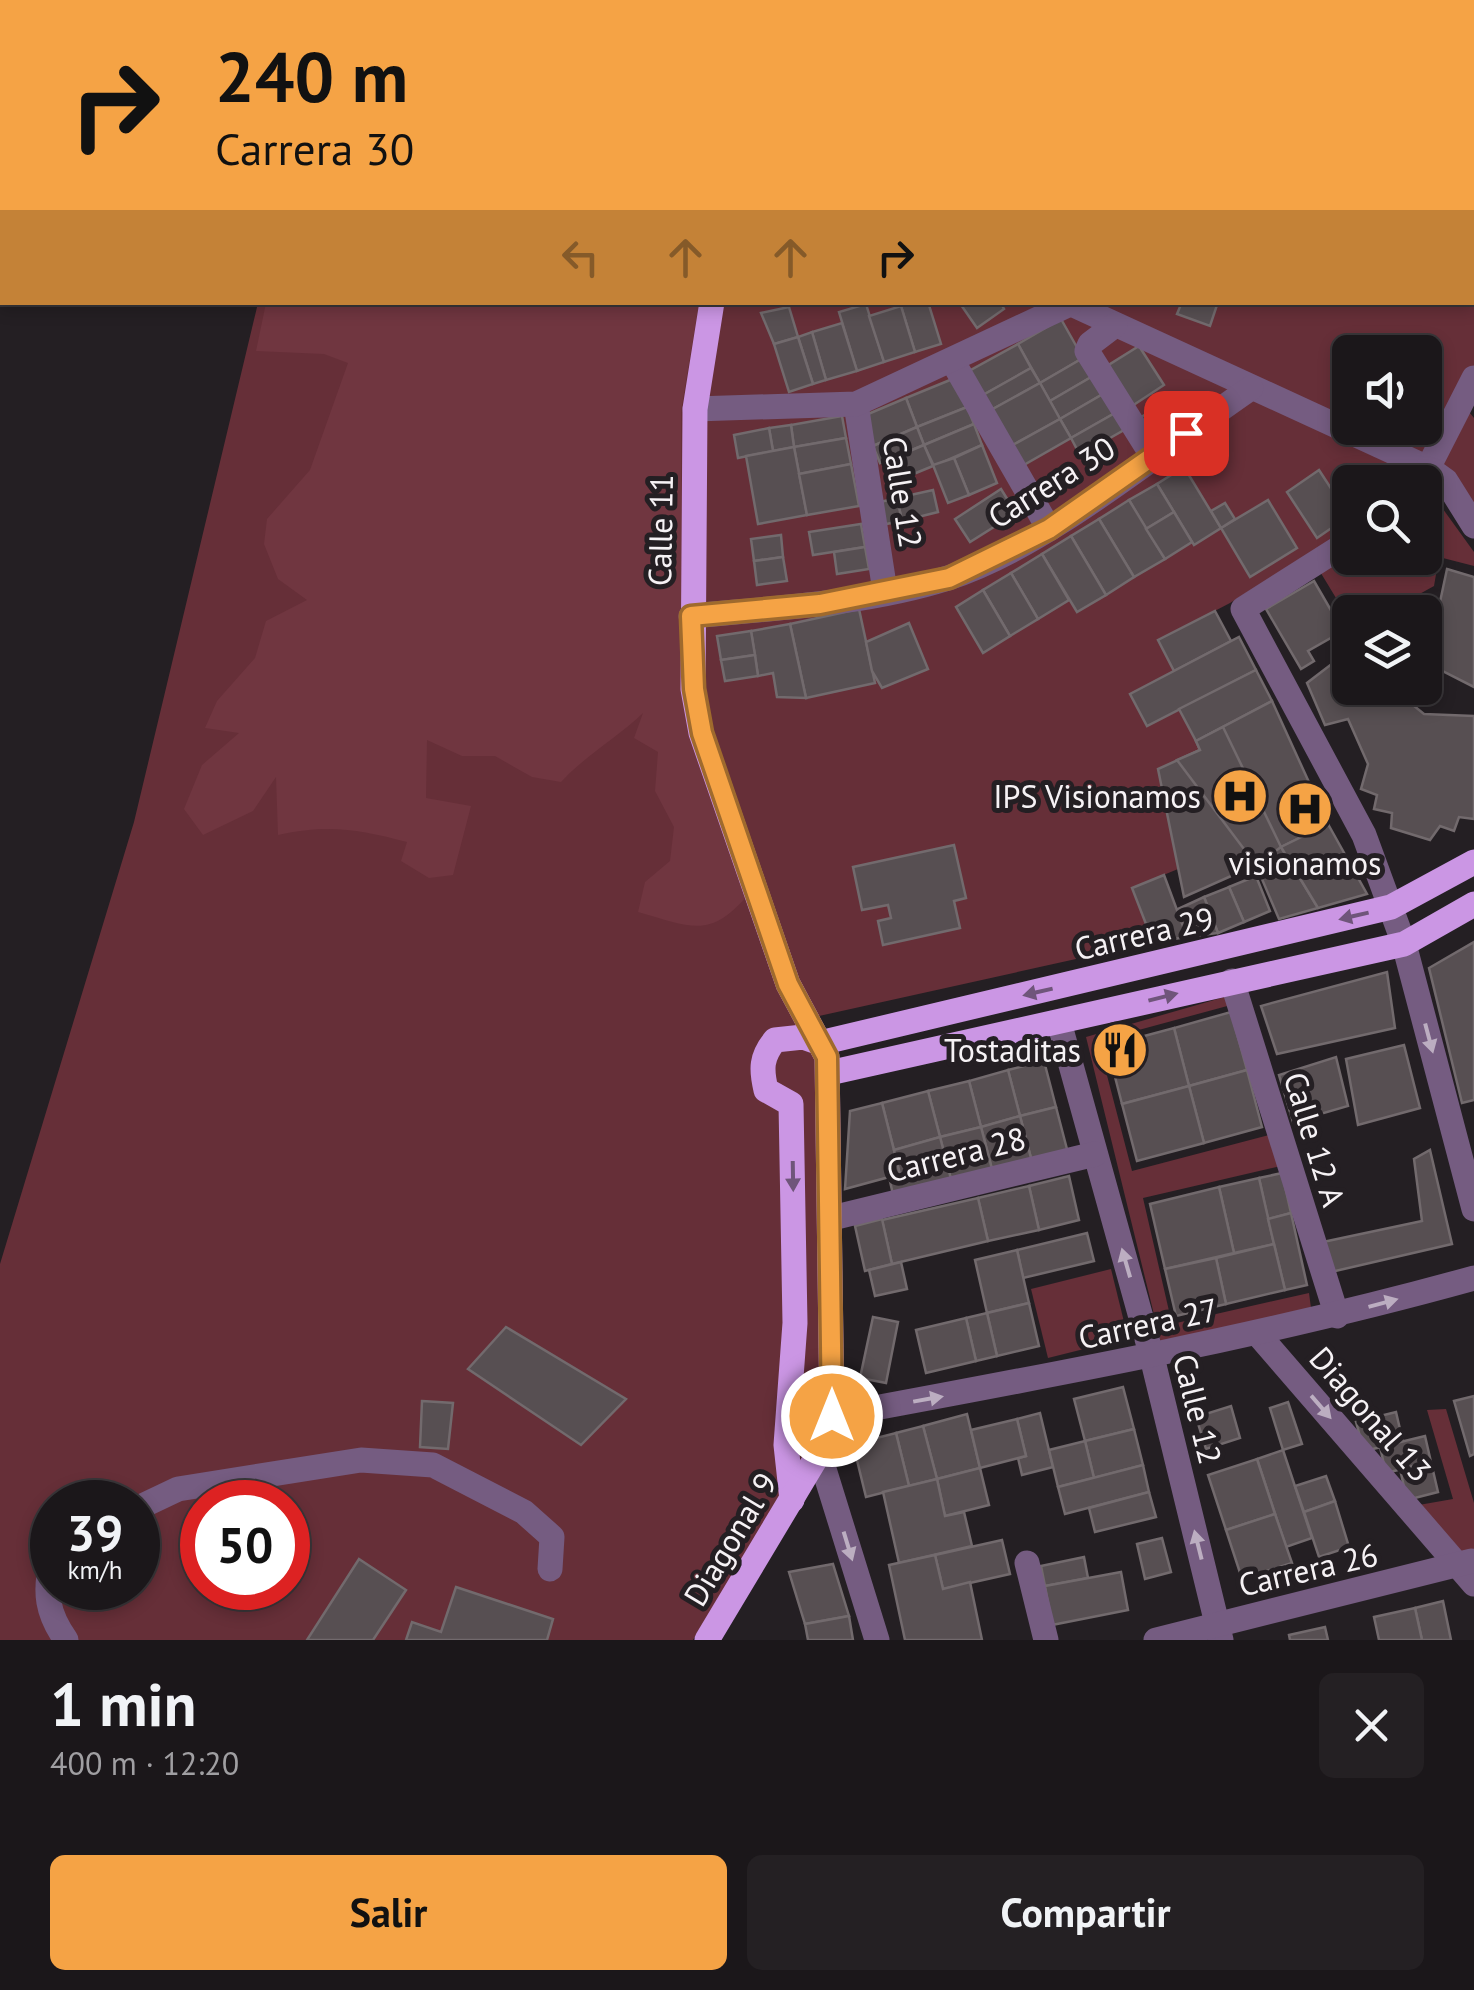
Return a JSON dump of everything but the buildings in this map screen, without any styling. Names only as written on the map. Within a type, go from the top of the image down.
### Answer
[{"type":"main road","name":"Calle 11","points":[[712,305],[695,409],[691,616],[694,689],[702,733],[788,984],[820,1044],[829,1073],[832,1416]]},
{"type":"main road","name":"Carrera 29","points":[[820,1044],[1391,908],[1474,862]]},
{"type":"main road","name":"Carrera 29","points":[[829,1073],[1404,944],[1474,904]]},
{"type":"main road","points":[[788,984],[776,1040],[764,1054],[766,1090],[791,1104],[807,1101],[820,1090],[829,1073]]},
{"type":"main road","points":[[776,1040],[804,1037],[820,1044]]},
{"type":"main road","points":[[791,1104],[795,1323],[786,1445],[792,1500]]},
{"type":"main road","name":"Diagonal 9","points":[[707,1640],[792,1500],[818,1453],[832,1416]]},
{"type":"street","points":[[695,409],[856,404],[953,362],[1066,305]]},
{"type":"street","points":[[1070,305],[1252,388],[1402,465]]},
{"type":"street","points":[[1115,325],[1090,344],[1087,351],[1152,456]]},
{"type":"street","points":[[953,362],[1049,529]]},
{"type":"street","points":[[1439,465],[1474,378]]},
{"type":"street","name":"Carrera 30","points":[[691,616],[820,604],[949,578],[1049,529],[1252,388]]},
{"type":"street","name":"Calle 12","points":[[856,404],[885,591]]},
{"type":"street","points":[[1442,491],[1474,526]]},
{"type":"street","points":[[1332,553],[1243,609],[1364,836],[1404,944],[1474,1209]]},
{"type":"street","name":"Calle 12 A","points":[[1232,981],[1337,1316]]},
{"type":"street","name":"Calle 12","points":[[1060,1022],[1152,1357],[1219,1632]]},
{"type":"street","name":"Carrera 28","points":[[832,1218],[1095,1154]]},
{"type":"street","name":"Carrera 27","points":[[832,1416],[1152,1357],[1337,1316],[1474,1278]]},
{"type":"street","name":"Diagonal 13","points":[[1257,1333],[1469,1570]]},
{"type":"street","points":[[818,1453],[877,1640]]},
{"type":"street","points":[[160,1498],[178,1490],[361,1460],[434,1466],[524,1512],[538,1524],[552,1537],[550,1569]]},
{"type":"street","points":[[1027,1563],[1046,1640]]},
{"type":"street","name":"Carrera 26","points":[[1156,1640],[1219,1632],[1469,1570]]},
{"type":"street","points":[[49,1610],[66,1640]]},
{"type":"shaded area","points":[[258,305],[1474,305],[1474,390],[1465,407],[1474,418],[1474,514],[1442,478],[1442,465],[1332,465],[1332,540],[1230,603],[1159,640],[1174,671],[1130,694],[1147,726],[1179,709],[1200,750],[1158,769],[1178,869],[1132,888],[1153,942],[810,1018],[817,1039],[821,1414],[808,1452],[693,1640],[0,1640],[0,1264],[134,822]]},
{"type":"shaded area","points":[[266,305],[699,305],[681,411],[682,687],[754,888],[726,916],[702,926],[638,912],[645,882],[670,861],[674,827],[655,791],[658,752],[634,738],[643,713],[561,782],[532,777],[495,756],[462,756],[427,740],[426,798],[471,806],[453,875],[429,878],[401,861],[407,842],[328,829],[278,835],[276,777],[253,811],[203,835],[184,809],[202,765],[239,733],[205,728],[217,701],[255,658],[266,621],[307,600],[278,579],[264,544],[267,519],[310,470],[348,363],[324,354],[256,351]]},
{"type":"shaded area","points":[[1442,508],[1474,552],[1474,566],[1442,558]]},
{"type":"shaded area","points":[[1332,562],[1332,575],[1436,575],[1434,586],[1418,595],[1334,595],[1319,570]]},
{"type":"shaded area","points":[[1228,996],[1231,1005],[1098,1041],[1132,1171],[1269,1135],[1281,1166],[1143,1198],[1172,1324],[1309,1293],[1311,1308],[1161,1343],[1086,1037]]},
{"type":"shaded area","points":[[1111,1269],[1128,1338],[1048,1358],[1031,1289]]},
{"type":"shaded area","points":[[1446,1409],[1474,1503],[1474,1553],[1458,1559],[1413,1506],[1453,1499],[1427,1410]]},
{"type":"place","name":"IPS Visionamos","points":[[1240,796]]},
{"type":"place","name":"visionamos","points":[[1305,809]]},
{"type":"place","name":"Tostaditas","points":[[1120,1050]]},
{"type":"route","points":[[832,1416],[827,1057],[788,984],[702,733],[694,689],[691,616],[820,604],[949,578],[1049,529],[1186,433]]}]
